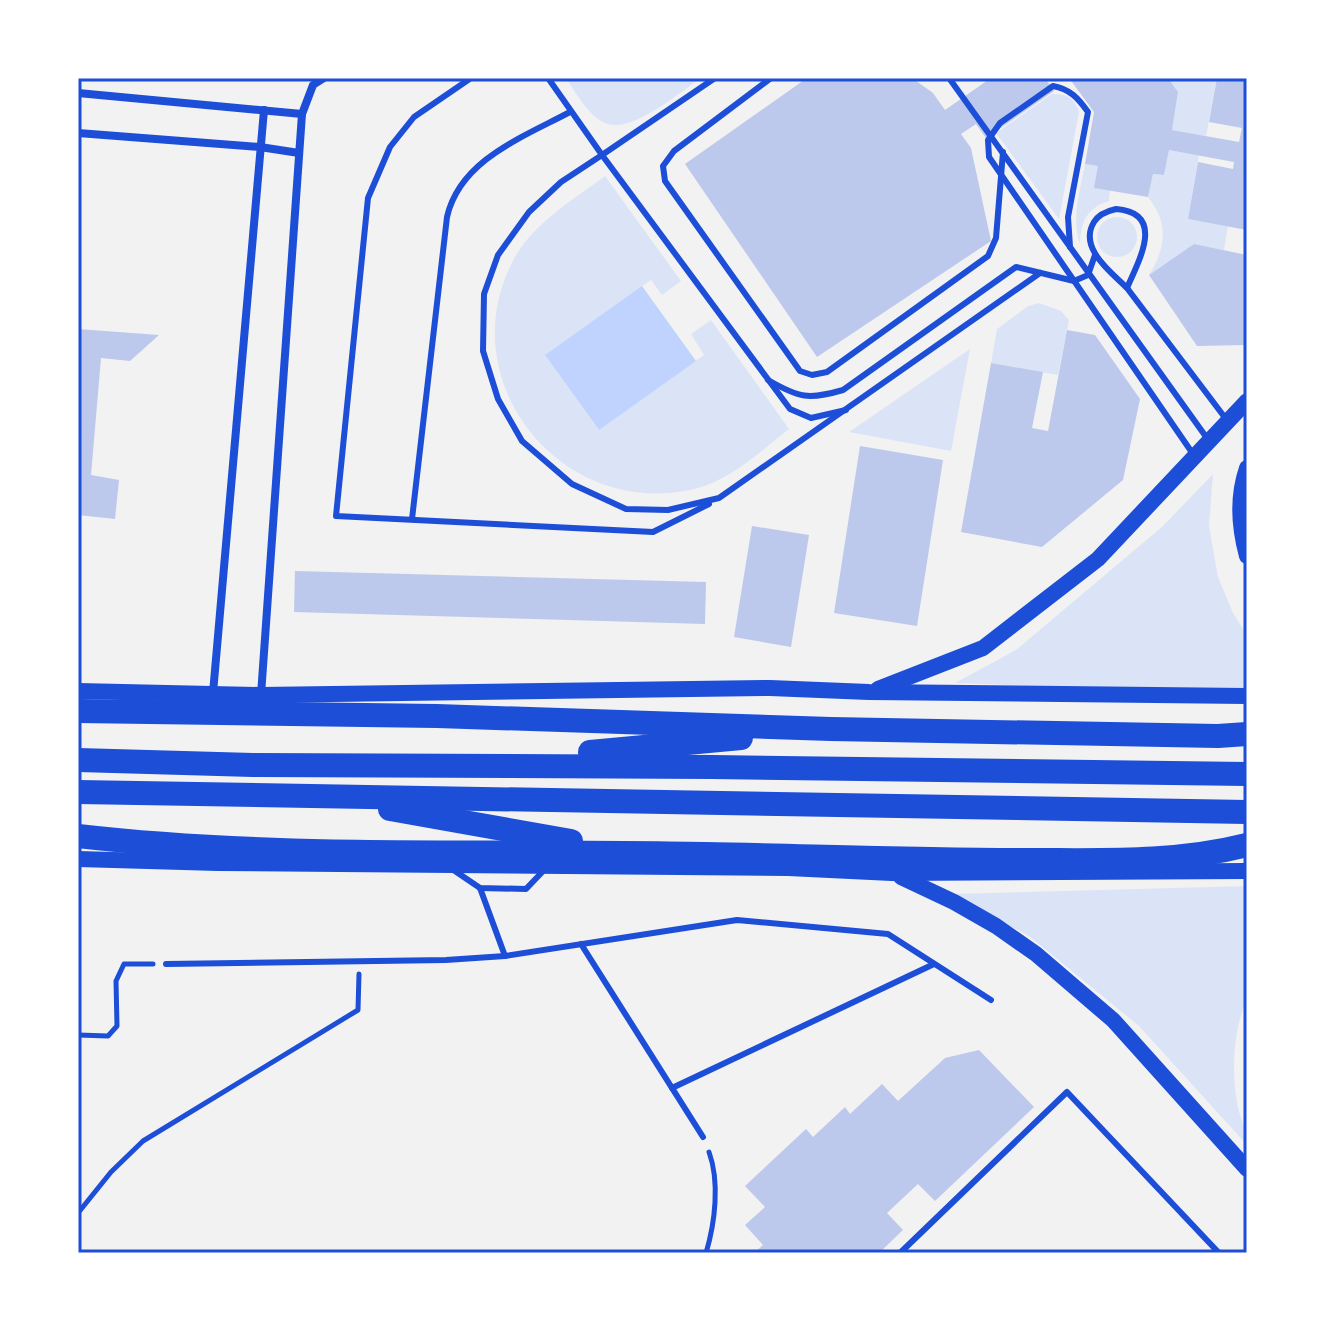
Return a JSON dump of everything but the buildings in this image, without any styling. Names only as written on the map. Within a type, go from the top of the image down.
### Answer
[{"type":"highway","points":[[78,711],[421,716],[831,729],[1247,734]]},
{"type":"highway","points":[[78,753],[514,758],[831,729]]},
{"type":"highway","points":[[78,760],[253,765],[1247,774]]},
{"type":"highway","points":[[78,783],[272,788],[628,852]]},
{"type":"highway","points":[[78,792],[1247,812]]},
{"type":"highway","points":[[78,822],[128,834],[218,863]]},
{"type":"highway","points":[[78,836],[215,849],[285,851],[628,852],[967,860],[1143,860],[1195,856],[1247,845]]},
{"type":"main road","points":[[869,692],[983,648],[1098,559],[1247,401]]},
{"type":"main road","points":[[1247,468],[1241,497],[1241,522],[1247,556]]},
{"type":"main road","points":[[78,691],[261,695],[770,688],[1247,696]]},
{"type":"main road","points":[[78,859],[788,868],[892,873],[1247,871]]},
{"type":"main road","points":[[892,873],[954,902],[1036,954],[1113,1020],[1247,1169]]},
{"type":"street","points":[[261,695],[302,114],[313,85],[324,78]]},
{"type":"street","points":[[78,93],[302,114]]},
{"type":"street","points":[[213,693],[264,110]]},
{"type":"street","points":[[78,133],[260,147],[299,153]]},
{"type":"lane","points":[[471,78],[414,117],[390,147],[368,198],[336,516],[653,532],[719,498],[1040,273]]},
{"type":"lane","points":[[548,78],[763,377],[790,409],[811,418],[849,409]]},
{"type":"lane","points":[[715,78],[561,182],[529,212],[498,255],[484,294],[483,351],[498,399],[522,441],[572,484],[626,509],[668,510],[719,498]]},
{"type":"lane","points":[[771,78],[674,151],[663,166],[665,181],[800,371],[812,375],[827,372],[988,256],[996,238],[1003,152]]},
{"type":"lane","points":[[942,78],[951,81],[1209,441]]},
{"type":"lane","points":[[1070,247],[1068,217],[1088,112],[1078,98],[1066,89],[1053,86],[1000,123],[988,140],[989,157],[1195,457]]},
{"type":"lane","points":[[412,519],[451,197],[489,155],[570,112]]},
{"type":"lane","points":[[1127,288],[1146,239],[1143,224],[1137,217],[1116,209],[1096,219],[1090,233],[1095,255],[1127,288],[1228,421]]},
{"type":"lane","points":[[763,377],[791,393],[818,398],[843,390],[1016,267],[1074,281],[1088,275],[1095,255]]},
{"type":"lane","points":[[446,865],[480,888],[526,889],[547,866]]},
{"type":"lane","points":[[480,888],[505,956]]},
{"type":"lane","points":[[166,964],[505,956],[737,920],[888,934],[991,1000]]},
{"type":"lane","points":[[581,944],[703,1137]]},
{"type":"lane","points":[[672,1088],[934,964]]},
{"type":"lane","points":[[900,1253],[1067,1092],[1219,1253]]},
{"type":"path","points":[[78,1213],[111,1172],[143,1141],[358,1010],[360,961]]},
{"type":"path","points":[[78,1035],[108,1036],[117,1026],[116,981],[124,964],[166,964]]},
{"type":"path","points":[[703,1137],[711,1157],[714,1186],[713,1230],[706,1253]]},
{"type":"shaded area","points":[[566,78],[701,78],[643,117],[619,125],[608,124],[595,116]]},
{"type":"shaded area","points":[[1168,78],[1217,78],[1206,136],[1172,130],[1178,92]]},
{"type":"shaded area","points":[[1052,94],[1069,98],[1079,112],[1059,219],[996,133]]},
{"type":"shaded area","points":[[1169,150],[1199,155],[1188,219],[1228,226],[1224,250],[1193,245],[1149,275],[1159,255],[1163,236],[1159,216],[1148,197],[1153,174],[1164,175]]},
{"type":"shaded area","points":[[1085,164],[1098,166],[1110,190],[1109,201],[1095,207],[1087,216],[1080,244],[1076,214]]},
{"type":"shaded area","points":[[605,176],[681,281],[662,295],[651,280],[545,355],[598,429],[704,355],[691,334],[711,320],[789,429],[741,467],[700,487],[685,491],[638,492],[594,481],[557,458],[526,427],[506,389],[495,347],[498,302],[515,257],[544,222]]},
{"type":"shaded area","points":[[1117,217],[1131,223],[1137,237],[1131,251],[1117,257],[1103,251],[1097,237],[1103,223]]},
{"type":"shaded area","points":[[1039,303],[1061,311],[1069,320],[1058,375],[991,363],[997,329],[1028,306]]},
{"type":"shaded area","points":[[970,349],[951,451],[849,432]]},
{"type":"shaded area","points":[[1213,474],[1209,526],[1218,577],[1233,613],[1247,635],[1247,695],[955,683],[1016,650],[1163,526]]},
{"type":"shaded area","points":[[1247,886],[1247,999],[1236,1038],[1234,1066],[1236,1094],[1247,1145],[1139,1026],[1029,936],[950,894]]},
{"type":"water","points":[[642,286],[696,361],[599,430],[545,355]]}]
